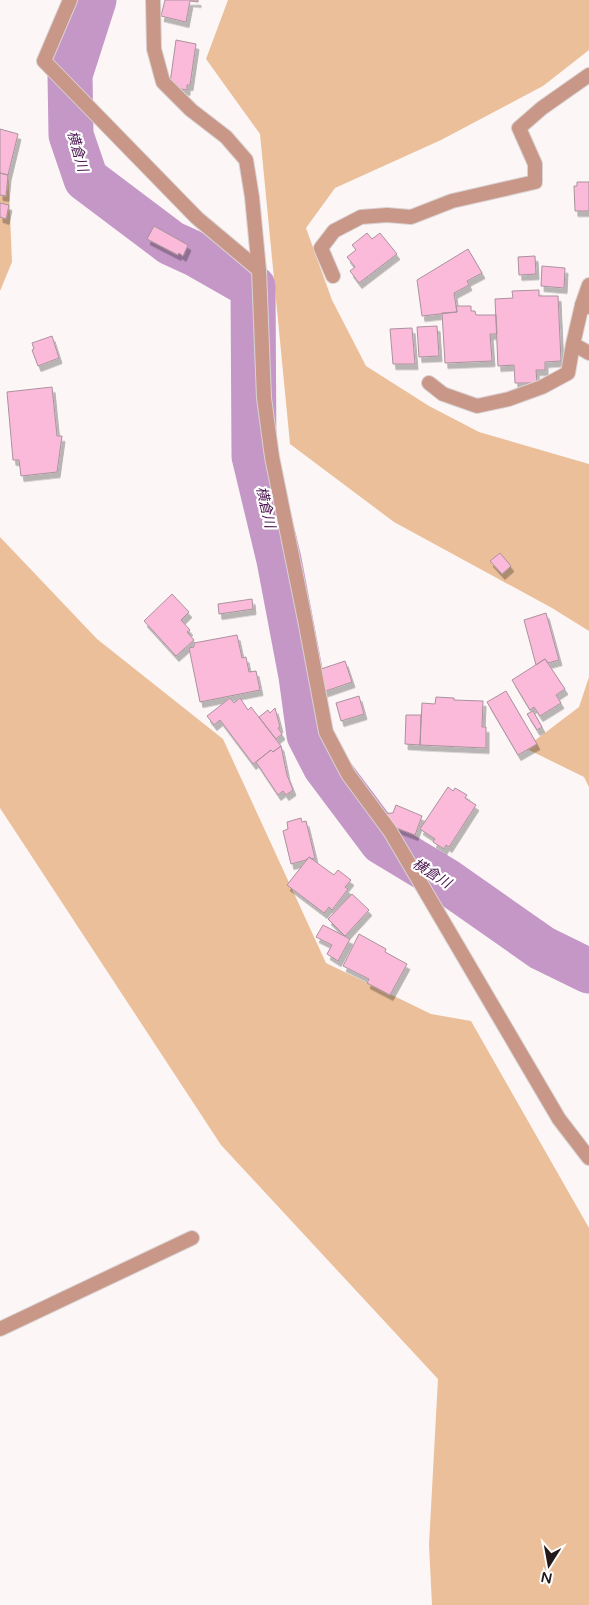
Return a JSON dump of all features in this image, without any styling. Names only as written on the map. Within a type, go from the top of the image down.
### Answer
[{"type":"street","points":[[70,0],[44,61],[197,218],[259,270]]},
{"type":"street","points":[[153,0],[154,48],[163,82],[191,110],[226,137],[246,160],[252,197],[259,270],[264,398],[272,457],[326,732],[348,774],[390,831],[423,886],[558,1119],[589,1158]]},
{"type":"street","points":[[333,276],[321,248],[334,231],[361,217],[387,215],[411,217],[452,201],[535,182],[535,164],[519,128],[542,108],[589,75]]},
{"type":"street","points":[[429,383],[443,394],[477,406],[509,399],[542,387],[568,373],[573,344],[586,306],[589,286]]},
{"type":"street","points":[[573,344],[589,353]]},
{"type":"street","points":[[0,1329],[192,1238]]},
{"type":"shaded area","points":[[228,0],[589,0],[589,50],[543,86],[441,140],[335,188],[306,228],[332,300],[366,366],[429,406],[479,432],[589,464],[589,631],[552,608],[394,522],[290,444],[260,134],[206,59]]},
{"type":"shaded area","points":[[0,162],[8,167],[12,262],[0,291]]},
{"type":"shaded area","points":[[0,537],[97,639],[223,739],[326,963],[431,1014],[471,1021],[589,1228],[589,1605],[432,1605],[429,1545],[438,1379],[221,1145],[0,808]]},
{"type":"shaded area","points":[[589,677],[589,787],[584,777],[525,748],[579,707]]},
{"type":"building","points":[[165,0],[198,0],[198,2],[190,1],[186,22],[161,16]]},
{"type":"building","points":[[176,40],[196,44],[190,85],[187,85],[187,90],[175,88],[176,84],[170,83]]},
{"type":"building","points":[[0,129],[18,134],[8,175],[0,173]]},
{"type":"building","points":[[0,173],[8,175],[6,196],[0,195]]},
{"type":"building","points":[[577,182],[589,182],[589,211],[575,211],[574,186],[577,186]]},
{"type":"building","points":[[0,203],[9,205],[6,219],[0,217]]},
{"type":"building","points":[[154,226],[188,245],[183,256],[147,239]]},
{"type":"building","points":[[367,233],[372,239],[380,233],[397,254],[359,283],[350,271],[355,267],[347,257],[356,250],[352,245]]},
{"type":"building","points":[[468,249],[482,273],[467,281],[469,285],[454,293],[457,312],[422,316],[417,280]]},
{"type":"building","points":[[535,256],[536,274],[519,275],[518,257]]},
{"type":"building","points":[[542,266],[565,268],[564,288],[541,286]]},
{"type":"building","points":[[539,290],[539,296],[558,296],[561,361],[545,362],[545,370],[536,370],[537,383],[515,383],[514,365],[498,366],[495,299],[513,298],[512,291]]},
{"type":"building","points":[[456,306],[471,306],[471,311],[475,311],[476,315],[496,315],[497,334],[490,334],[492,361],[445,363],[442,313],[457,312]]},
{"type":"building","points":[[437,326],[439,356],[419,357],[417,327]]},
{"type":"building","points":[[412,328],[415,364],[393,364],[390,329]]},
{"type":"building","points":[[52,336],[59,358],[38,366],[32,350],[34,349],[32,343]]},
{"type":"building","points":[[52,387],[57,436],[62,436],[57,472],[21,476],[19,460],[13,460],[7,392]]},
{"type":"building","points":[[500,553],[511,566],[502,574],[490,561]]},
{"type":"building","points":[[172,594],[189,612],[181,620],[190,630],[187,632],[194,640],[176,656],[144,621]]},
{"type":"building","points":[[252,599],[253,609],[219,614],[218,604]]},
{"type":"building","points":[[546,613],[559,660],[548,663],[545,659],[536,665],[524,620]]},
{"type":"building","points":[[237,635],[242,658],[246,657],[249,672],[256,671],[260,690],[200,702],[189,648],[194,647],[194,643]]},
{"type":"building","points":[[545,659],[565,689],[556,695],[561,703],[540,716],[534,707],[530,710],[512,680]]},
{"type":"building","points":[[345,661],[352,682],[320,693],[312,672]]},
{"type":"building","points":[[506,691],[537,744],[518,755],[487,702]]},
{"type":"building","points":[[359,696],[364,714],[341,721],[336,703]]},
{"type":"building","points":[[436,697],[483,701],[482,727],[486,727],[486,748],[420,745],[422,703],[435,704]]},
{"type":"building","points":[[230,698],[234,703],[240,698],[248,710],[251,707],[281,746],[273,752],[271,750],[253,764],[220,720],[214,725],[207,716]]},
{"type":"building","points":[[275,708],[280,727],[278,728],[282,734],[276,739],[259,717],[268,710],[270,713]]},
{"type":"building","points":[[533,711],[542,727],[537,730],[527,714]]},
{"type":"building","points":[[406,715],[421,715],[420,745],[405,744]]},
{"type":"building","points":[[281,746],[287,775],[293,790],[286,795],[283,791],[278,795],[256,762],[271,750],[273,752]]},
{"type":"building","points":[[448,787],[453,791],[455,788],[467,795],[465,798],[476,805],[449,847],[446,845],[444,849],[433,842],[435,839],[420,829]]},
{"type":"building","points":[[396,805],[422,816],[415,835],[375,820],[377,814],[393,813]]},
{"type":"building","points":[[301,818],[302,822],[306,821],[315,858],[309,857],[306,860],[291,864],[283,831],[288,829],[287,822]]},
{"type":"building","points":[[309,857],[334,875],[338,870],[351,880],[345,887],[348,889],[332,910],[329,907],[324,913],[287,885]]},
{"type":"building","points":[[352,894],[369,910],[345,936],[328,919]]},
{"type":"building","points":[[323,925],[350,939],[338,961],[327,954],[332,945],[316,937]]},
{"type":"building","points":[[359,934],[386,949],[385,952],[407,964],[390,995],[367,983],[369,979],[343,966]]},
{"type":"waterway","name":"横倉川","points":[[94,0],[70,75],[71,135],[86,179],[171,243],[195,254],[253,287],[254,456],[279,560],[301,676],[309,735],[325,766],[382,842],[445,880],[542,948],[589,971]]}]
